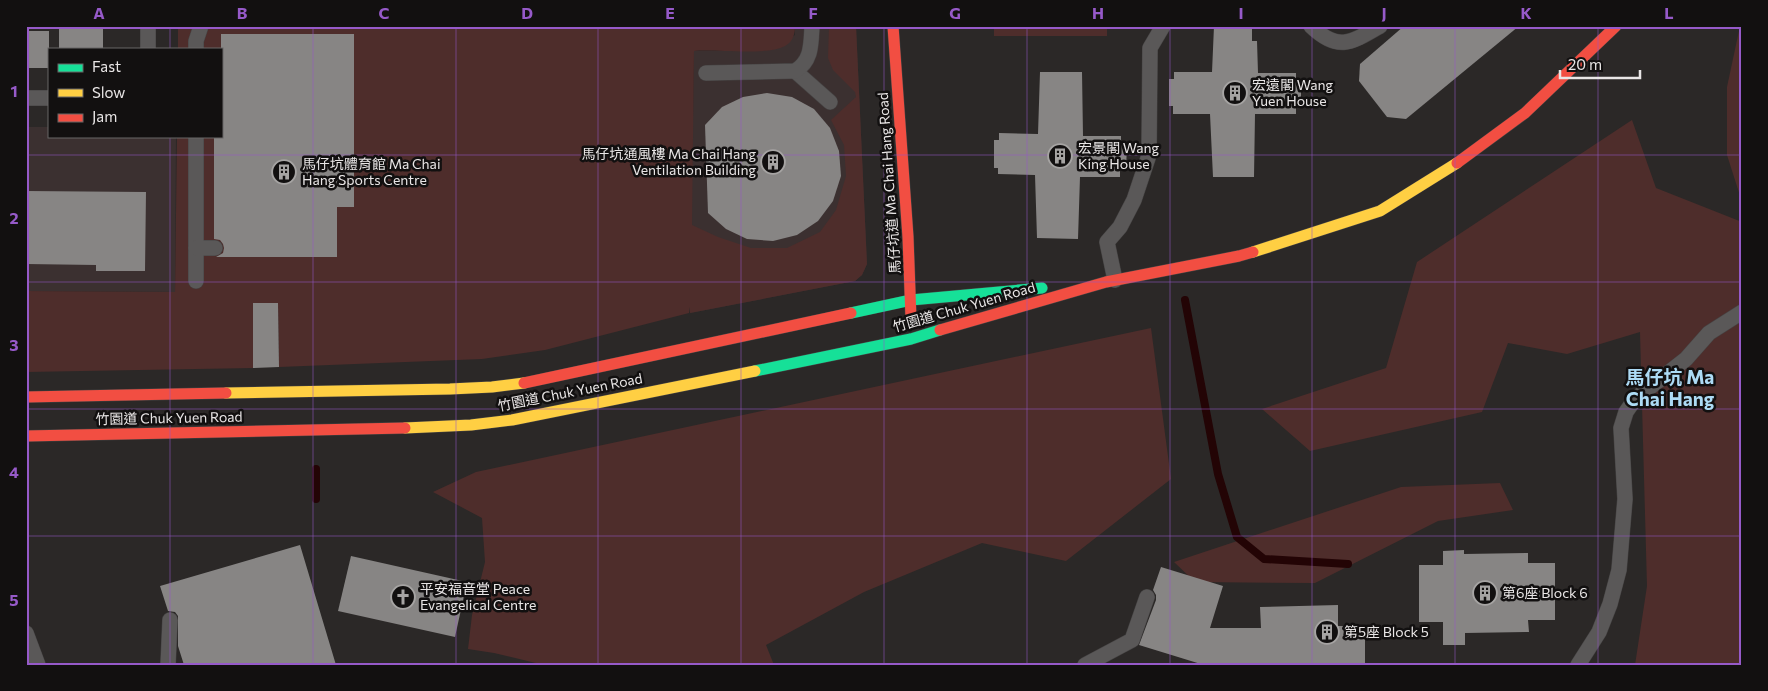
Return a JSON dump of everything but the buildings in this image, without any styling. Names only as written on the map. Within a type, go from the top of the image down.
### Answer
[{"type":"main road","name":"馬仔坑道 Ma Chai Hang Road","points":[[892,26],[905,187],[911,300],[911,339]]},
{"type":"main road","points":[[1525,113],[1616,26]]},
{"type":"main road","name":"竹園道 Chuk Yuen Road","points":[[26,436],[429,427],[471,425],[512,420],[911,339],[1110,281],[1239,256],[1349,221]]},
{"type":"main road","name":"竹園道 Chuk Yuen Road","points":[[26,397],[440,390],[492,387],[533,382],[911,300],[1110,281]]},
{"type":"lane","points":[[148,26],[148,48]]},
{"type":"lane","points":[[196,48],[196,41],[201,26]]},
{"type":"lane","points":[[706,73],[795,71],[802,67],[810,53],[812,26]]},
{"type":"lane","points":[[1110,281],[1108,242],[1120,227],[1134,200],[1149,155],[1150,48],[1163,26]]},
{"type":"lane","points":[[1311,26],[1321,36],[1347,44],[1380,26]]},
{"type":"lane","points":[[795,71],[830,102]]},
{"type":"lane","points":[[26,98],[48,98]]},
{"type":"lane","points":[[1349,221],[1385,220],[1395,216],[1462,173],[1525,113]]},
{"type":"lane","points":[[196,138],[196,281]]},
{"type":"lane","points":[[196,248],[215,248]]},
{"type":"lane","points":[[1578,665],[1599,632],[1610,604],[1619,570],[1625,499],[1621,428],[1626,412],[1636,399],[1686,359],[1709,333],[1742,312]]},
{"type":"lane","points":[[1084,665],[1132,640],[1147,597]]},
{"type":"lane","points":[[168,665],[170,620]]},
{"type":"lane","points":[[26,633],[38,665]]},
{"type":"shaded area","points":[[178,26],[795,26],[792,40],[785,46],[777,49],[766,51],[694,51],[692,225],[718,237],[751,248],[787,248],[820,232],[836,210],[846,176],[844,145],[831,120],[856,97],[855,92],[833,70],[828,58],[829,26],[856,26],[867,264],[862,275],[855,281],[690,313],[690,307],[689,313],[545,350],[482,359],[279,367],[278,303],[253,303],[253,368],[26,372],[26,291],[175,292],[177,138],[222,138],[222,48],[178,48]]},
{"type":"shaded area","name":"馬仔坑通風樓 Ma Chai Hang Ventilation Building","points":[[795,26],[856,26],[867,264],[862,275],[855,281],[690,313],[694,51],[771,50],[795,35]]},
{"type":"shaded area","points":[[994,26],[1107,26],[1107,36],[994,36]]},
{"type":"shaded area","points":[[1740,26],[1742,26],[1742,202],[1727,155],[1727,87]]},
{"type":"shaded area","points":[[1632,120],[1656,188],[1742,222],[1742,665],[1635,665],[1647,586],[1640,332],[1567,354],[1508,343],[1482,412],[1310,451],[1262,409],[1386,368],[1417,262]]},
{"type":"shaded area","points":[[26,127],[48,127],[48,138],[176,138],[175,292],[26,291]]},
{"type":"shaded area","points":[[1151,328],[1171,479],[1066,561],[982,543],[864,592],[766,645],[774,665],[544,665],[468,649],[472,615],[485,562],[482,518],[433,492],[476,472]]},
{"type":"shaded area","points":[[1500,483],[1513,510],[1438,521],[1315,583],[1195,582],[1174,562],[1401,487]]},
{"type":"waterway","points":[[1185,300],[1218,474],[1237,537],[1264,559],[1348,564]]},
{"type":"waterway","points":[[316,469],[316,499]]},
{"type":"traffic: fast","points":[[851,313],[911,300],[1042,288]]},
{"type":"traffic: fast","points":[[755,371],[911,339],[940,330]]},
{"type":"traffic: slow","points":[[1253,252],[1380,211],[1457,163]]},
{"type":"traffic: slow","points":[[405,428],[471,425],[512,420],[755,371]]},
{"type":"traffic: slow","points":[[226,393],[450,389],[524,383]]},
{"type":"traffic: jam","points":[[893,26],[908,237],[911,319]]},
{"type":"traffic: jam","points":[[1457,163],[1525,113],[1616,26]]},
{"type":"traffic: jam","points":[[940,330],[1106,282],[1253,252]]},
{"type":"traffic: jam","points":[[524,383],[851,313]]},
{"type":"traffic: jam","points":[[26,397],[226,393]]},
{"type":"traffic: jam","points":[[26,436],[405,428]]},
{"type":"place","name":"宏遠閣 Wang Yuen House","points":[[1235,93]]},
{"type":"place","name":"宏景閣 Wang King House","points":[[1060,156]]},
{"type":"place","name":"馬仔坑通風樓 Ma Chai Hang Ventilation Building","points":[[773,162]]},
{"type":"place","name":"馬仔坑體育館 Ma Chai Hang Sports Centre","points":[[284,172]]},
{"type":"place","name":"第6座 Block 6","points":[[1485,593]]},
{"type":"place","name":"平安福音堂 Peace Evangelical Centre","points":[[403,597]]},
{"type":"place","name":"第5座 Block 5","points":[[1327,632]]},
{"type":"district","name":"馬仔坑 Ma Chai Hang","points":[[1670,388]]}]
